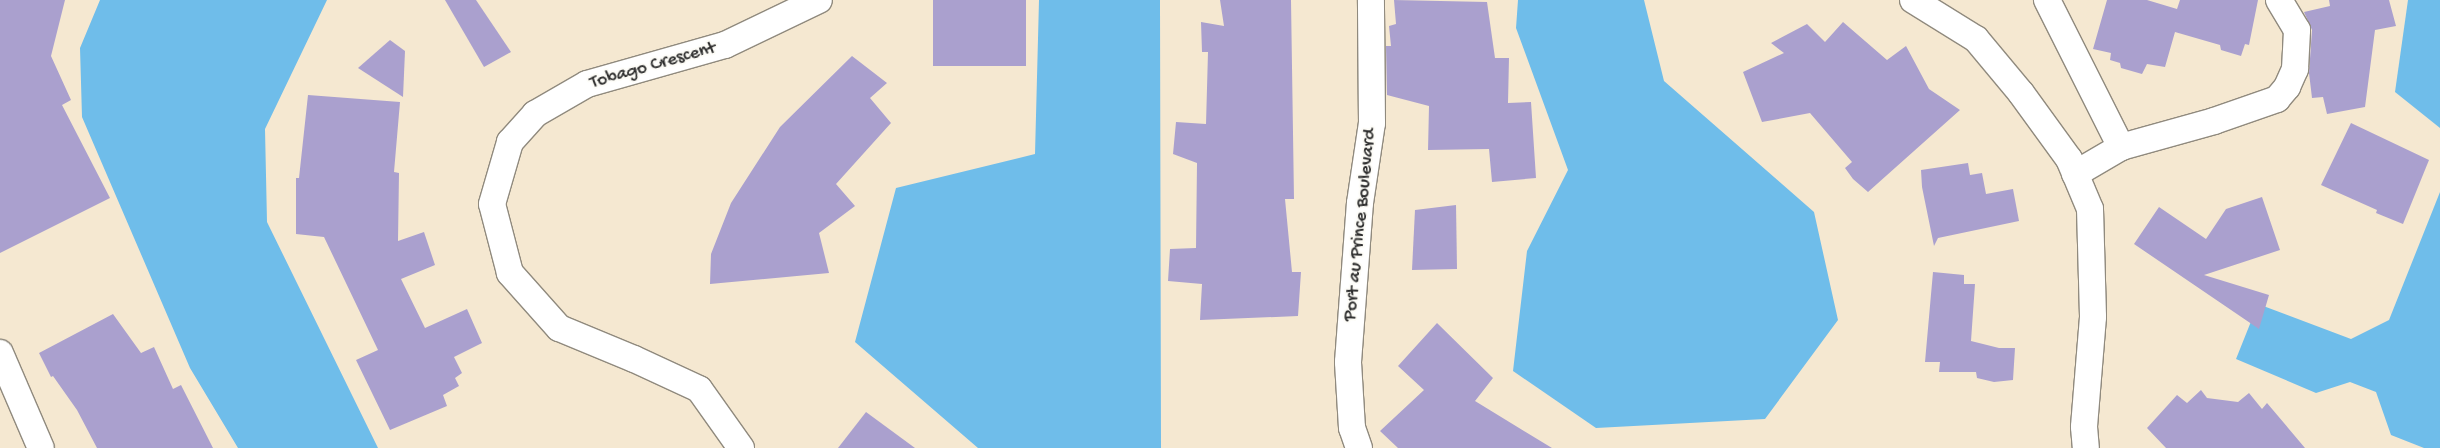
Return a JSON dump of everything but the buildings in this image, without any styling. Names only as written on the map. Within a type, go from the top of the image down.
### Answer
[{"type":"street","name":"Tobago Crescent","points":[[741,448],[698,389],[634,359],[559,328],[510,273],[492,204],[510,142],[535,114],[587,84],[725,46],[819,0]]},
{"type":"street","name":"Port au Prince Boulevard","points":[[1359,448],[1352,428],[1348,362],[1360,203],[1372,123],[1371,0]]},
{"type":"street","points":[[1913,0],[1976,39],[2032,107],[2069,159],[2090,209],[2093,260],[2093,317],[2084,426],[2086,448]]},
{"type":"street","points":[[2047,0],[2121,147]]},
{"type":"street","points":[[2075,174],[2121,147],[2214,121],[2277,99],[2286,87],[2295,69],[2297,30],[2279,0]]},
{"type":"street","points":[[0,353],[41,448]]},
{"type":"water","points":[[100,0],[327,0],[265,129],[267,222],[378,448],[238,448],[190,368],[82,117],[80,48]]},
{"type":"water","points":[[1039,0],[1160,0],[1161,448],[978,448],[855,342],[896,188],[1035,154]]},
{"type":"water","points":[[1518,0],[1644,0],[1664,81],[1814,212],[1838,320],[1765,419],[1596,428],[1513,371],[1527,251],[1568,170],[1516,28]]},
{"type":"water","points":[[2408,0],[2440,0],[2440,128],[2395,92]]},
{"type":"water","points":[[2440,192],[2440,448],[2424,448],[2391,435],[2376,392],[2350,382],[2316,393],[2236,359],[2258,304],[2351,339],[2389,320]]}]
